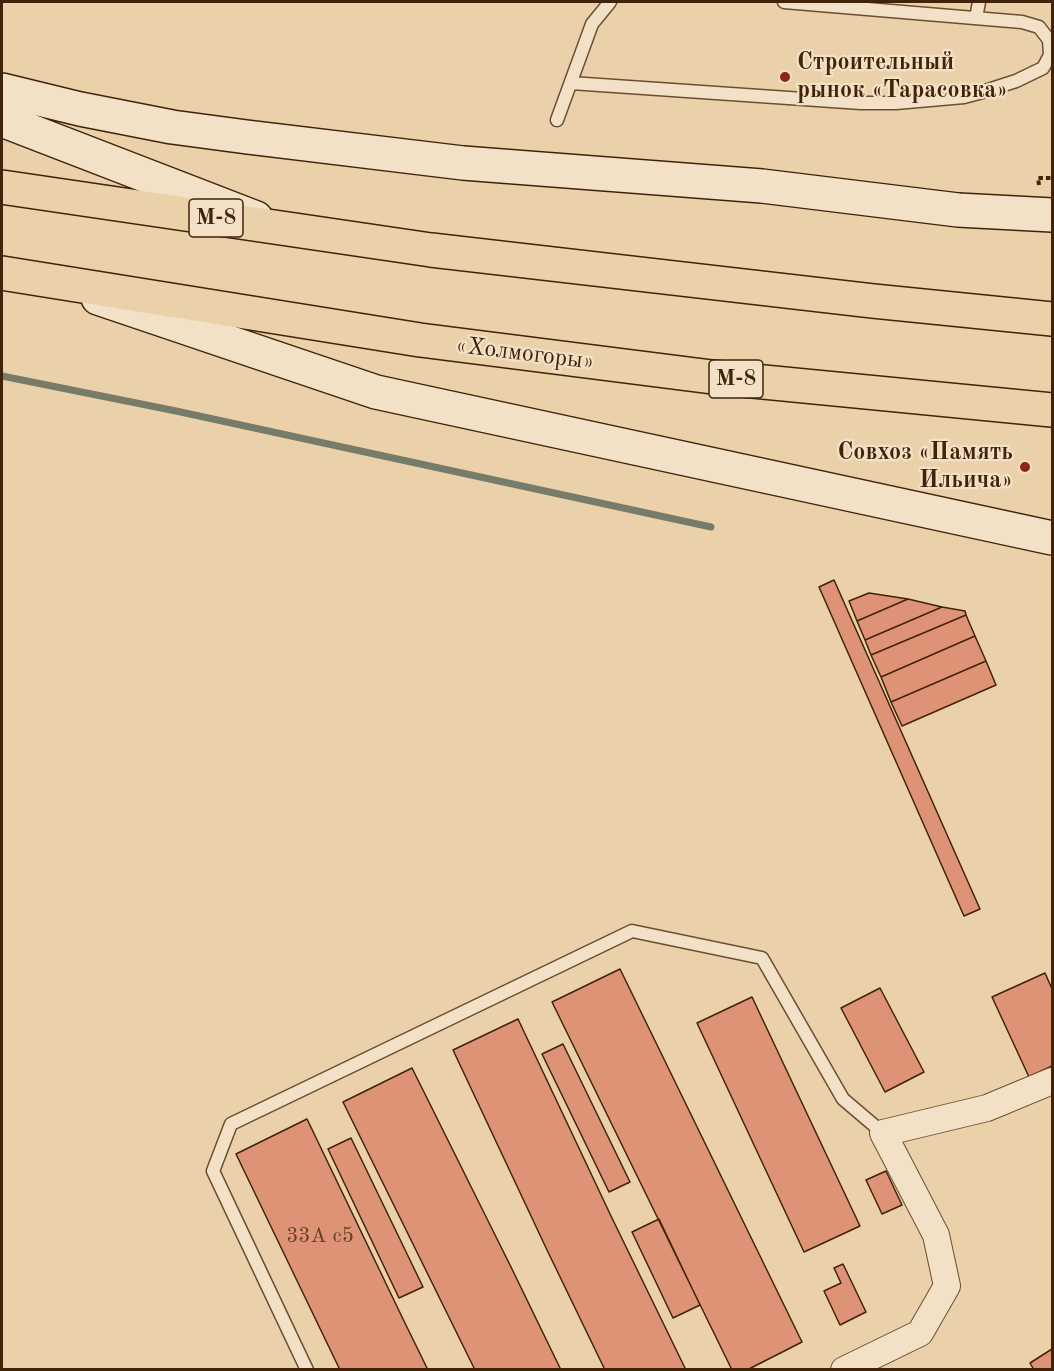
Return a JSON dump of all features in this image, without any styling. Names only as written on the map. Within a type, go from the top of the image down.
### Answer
[{"type":"highway","name":"М-8","points":[[2,187],[431,250],[1053,320]]},
{"type":"highway","name":"«Холмогоры»","points":[[2,273],[420,340],[712,377],[1053,410]]},
{"type":"main road","points":[[2,90],[103,114],[172,127],[463,163],[762,186],[958,210],[1049,200]]},
{"type":"main road","points":[[2,120],[283,228]]},
{"type":"main road","points":[[40,278],[376,392],[1053,537]]},
{"type":"street","points":[[844,1370],[920,1333],[947,1286],[936,1235],[883,1133],[987,1108],[1053,1081]]},
{"type":"lane","points":[[557,120],[592,24],[610,2]]},
{"type":"lane","points":[[571,83],[887,103],[964,97],[998,88],[1043,68],[1050,55],[1049,40],[1039,27],[1022,22],[832,3],[784,2]]},
{"type":"lane","points":[[976,18],[979,2]]},
{"type":"lane","points":[[307,1370],[213,1171],[231,1124],[632,931],[762,958],[843,1099],[883,1133]]},
{"type":"path","points":[[1049,200],[1038,185],[1038,178],[1053,178]]},
{"type":"building","points":[[834,580],[980,909],[964,916],[819,587]]},
{"type":"building","points":[[869,593],[908,599],[857,621],[849,601]]},
{"type":"building","points":[[908,599],[942,607],[865,640],[857,621]]},
{"type":"building","points":[[942,607],[965,611],[966,615],[871,655],[865,640]]},
{"type":"building","points":[[966,615],[975,636],[881,677],[871,655]]},
{"type":"building","points":[[975,636],[986,661],[891,702],[881,677]]},
{"type":"building","points":[[986,661],[996,685],[902,726],[891,702]]},
{"type":"building","points":[[620,969],[802,1342],[747,1370],[732,1370],[552,1002]]},
{"type":"building","points":[[1045,973],[1052,989],[1052,1066],[1029,1077],[992,997]]},
{"type":"building","points":[[880,988],[924,1072],[885,1092],[841,1008]]},
{"type":"building","points":[[752,997],[860,1226],[804,1252],[697,1023]]},
{"type":"building","points":[[518,1019],[686,1370],[605,1370],[547,1250],[453,1050]]},
{"type":"building","points":[[563,1044],[630,1182],[609,1192],[542,1054]]},
{"type":"building","points":[[412,1068],[561,1370],[475,1370],[343,1102]]},
{"type":"building","points":[[307,1119],[428,1370],[340,1370],[236,1154]]},
{"type":"building","points":[[351,1138],[423,1287],[399,1298],[328,1149]]},
{"type":"building","points":[[886,1171],[902,1205],[882,1214],[866,1180]]},
{"type":"building","points":[[659,1219],[700,1305],[673,1318],[632,1232]]},
{"type":"building","points":[[843,1264],[866,1312],[840,1325],[824,1291],[841,1283],[834,1268]]},
{"type":"building","points":[[1052,1349],[1052,1370],[1034,1370],[1030,1363]]},
{"type":"waterway","points":[[2,376],[176,411],[711,527]]},
{"type":"place","name":"Строительный рынок «Тарасовка»","points":[[785,77]]},
{"type":"place","name":"Совхоз «Память Ильича»","points":[[1025,467]]}]
